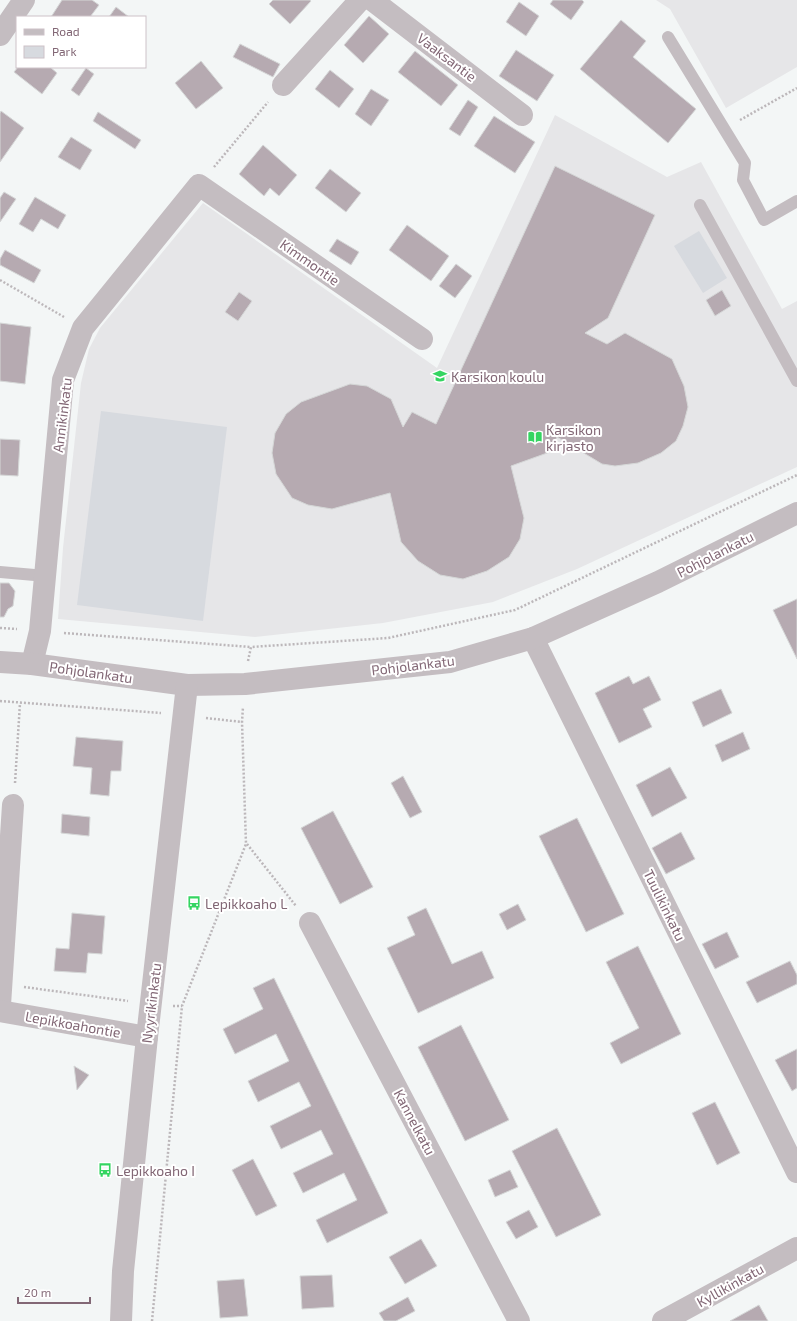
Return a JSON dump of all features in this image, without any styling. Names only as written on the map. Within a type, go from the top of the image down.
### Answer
[{"type":"street","points":[[0,35],[24,0]]},
{"type":"street","points":[[283,85],[360,0]]},
{"type":"street","name":"Vaaksantie","points":[[372,0],[522,115]]},
{"type":"street","name":"Annikinkatu","points":[[32,664],[40,631],[63,380],[83,328],[199,185]]},
{"type":"street","name":"Kimmontie","points":[[199,185],[422,339]]},
{"type":"street","name":"Pohjolankatu","points":[[0,662],[32,664],[187,685],[245,684],[450,662],[533,638],[658,582],[797,513]]},
{"type":"street","name":"Tuulikinkatu","points":[[533,638],[797,1172]]},
{"type":"street","name":"Nyyrikinkatu","points":[[121,1321],[124,1271],[147,1038],[187,685]]},
{"type":"street","points":[[1,995],[13,805]]},
{"type":"street","name":"Kannelkatu","points":[[310,923],[519,1321]]},
{"type":"street","name":"Lepikkoahontie","points":[[0,1011],[147,1038]]},
{"type":"street","name":"Kyllikinkatu","points":[[663,1321],[797,1248]]},
{"type":"lane","points":[[668,37],[745,163],[743,180],[764,220],[797,201]]},
{"type":"lane","points":[[700,205],[797,381]]},
{"type":"lane","points":[[0,572],[46,576]]},
{"type":"path","points":[[199,185],[283,85]]},
{"type":"path","points":[[723,129],[797,88]]},
{"type":"path","points":[[0,280],[83,328]]},
{"type":"path","points":[[0,629],[250,647],[388,638],[515,610],[797,475]]},
{"type":"path","points":[[152,1321],[182,1006],[246,844],[242,722],[250,647]]},
{"type":"path","points":[[0,700],[20,703],[183,715],[242,722]]},
{"type":"path","points":[[13,805],[20,703]]},
{"type":"path","points":[[246,844],[310,923]]},
{"type":"path","points":[[1,995],[182,1006]]},
{"type":"shaded area","points":[[656,0],[797,0],[797,67],[726,108],[670,9]]},
{"type":"shaded area","name":"Karsikon koulu","points":[[555,115],[667,177],[701,162],[782,309],[797,301],[797,467],[577,569],[493,602],[383,623],[255,637],[58,619],[63,548],[81,383],[89,349],[100,328],[203,203],[437,368]]},
{"type":"green space","points":[[699,231],[727,278],[703,293],[674,246]]},
{"type":"green space","points":[[101,411],[227,427],[203,621],[77,605]]},
{"type":"building","points":[[62,0],[92,0],[99,5],[91,16],[52,16]]},
{"type":"building","points":[[273,0],[311,1],[290,24],[269,4]]},
{"type":"building","points":[[553,0],[582,0],[584,2],[571,20],[550,4]]},
{"type":"building","points":[[519,2],[539,16],[526,36],[506,22]]},
{"type":"building","points":[[116,7],[128,16],[110,16]]},
{"type":"building","points":[[369,16],[389,34],[363,63],[344,45]]},
{"type":"building","points":[[621,20],[646,41],[633,57],[696,109],[668,143],[580,69]]},
{"type":"building","points":[[240,44],[280,64],[273,77],[233,57]]},
{"type":"building","points":[[516,50],[554,75],[537,101],[499,76]]},
{"type":"building","points":[[415,51],[458,85],[441,106],[398,72]]},
{"type":"building","points":[[201,61],[223,88],[196,109],[175,83]]},
{"type":"building","points":[[17,68],[51,68],[57,73],[42,94],[14,72]]},
{"type":"building","points":[[86,68],[94,74],[79,96],[71,90]]},
{"type":"building","points":[[330,70],[354,89],[339,108],[315,89]]},
{"type":"building","points":[[371,89],[389,100],[371,126],[355,114]]},
{"type":"building","points":[[468,100],[478,107],[460,136],[449,129]]},
{"type":"building","points":[[1,111],[24,128],[0,162],[0,113]]},
{"type":"building","points":[[98,112],[141,140],[135,149],[93,121]]},
{"type":"building","points":[[494,116],[535,142],[515,173],[474,146]]},
{"type":"building","points":[[71,137],[92,150],[80,170],[58,157]]},
{"type":"building","points":[[263,145],[297,175],[279,196],[270,188],[264,196],[239,174]]},
{"type":"building","points":[[555,166],[655,215],[608,318],[585,333],[607,344],[625,333],[672,359],[684,386],[688,407],[683,426],[676,441],[661,453],[638,463],[615,466],[602,464],[557,437],[550,452],[511,466],[524,518],[520,539],[509,557],[487,571],[463,579],[440,575],[418,561],[401,542],[390,493],[332,509],[308,505],[292,498],[276,474],[272,453],[275,433],[286,414],[301,402],[350,384],[367,386],[391,399],[403,427],[412,412],[436,424]]},
{"type":"building","points":[[330,169],[361,193],[346,212],[315,188]]},
{"type":"building","points":[[4,192],[16,199],[0,222],[0,198]]},
{"type":"building","points":[[35,197],[66,215],[58,229],[41,219],[33,232],[19,224]]},
{"type":"building","points":[[407,225],[449,256],[431,281],[389,250]]},
{"type":"building","points":[[337,239],[359,252],[351,265],[329,251]]},
{"type":"building","points":[[5,250],[41,270],[34,283],[0,265],[0,259]]},
{"type":"building","points":[[456,264],[472,276],[455,298],[439,286]]},
{"type":"building","points":[[722,290],[731,306],[715,316],[706,300]]},
{"type":"building","points":[[239,292],[252,301],[238,321],[225,312]]},
{"type":"building","points":[[0,323],[31,327],[25,384],[0,381]]},
{"type":"building","points":[[0,439],[20,440],[18,476],[0,475]]},
{"type":"building","points":[[0,583],[9,583],[15,591],[13,606],[8,609],[4,617],[0,617]]},
{"type":"building","points":[[797,599],[797,659],[773,610]]},
{"type":"building","points":[[629,676],[633,684],[649,676],[661,700],[643,709],[652,727],[619,743],[595,693]]},
{"type":"building","points":[[721,689],[732,713],[703,727],[692,702]]},
{"type":"building","points":[[743,732],[750,749],[722,762],[715,745]]},
{"type":"building","points":[[76,737],[123,741],[121,771],[111,771],[109,796],[90,794],[92,768],[73,766]]},
{"type":"building","points":[[670,767],[687,798],[652,817],[636,785]]},
{"type":"building","points":[[403,776],[422,812],[410,818],[391,783]]},
{"type":"building","points":[[333,811],[373,887],[340,904],[301,828]]},
{"type":"building","points":[[62,814],[90,817],[89,836],[61,833]]},
{"type":"building","points":[[577,818],[624,914],[586,932],[539,836]]},
{"type":"building","points":[[681,832],[695,859],[666,874],[652,848]]},
{"type":"building","points":[[518,904],[526,920],[507,930],[499,914]]},
{"type":"building","points":[[426,908],[452,964],[482,951],[494,978],[418,1013],[387,948],[415,935],[407,917]]},
{"type":"building","points":[[72,913],[105,916],[102,954],[88,953],[86,973],[54,971],[56,948],[69,949]]},
{"type":"building","points":[[727,932],[739,957],[715,969],[702,944]]},
{"type":"building","points":[[638,946],[681,1034],[621,1064],[610,1043],[639,1028],[606,962]]},
{"type":"building","points":[[790,961],[797,975],[797,984],[757,1003],[746,982]]},
{"type":"building","points":[[274,978],[388,1213],[327,1243],[316,1220],[357,1200],[344,1173],[303,1193],[293,1173],[333,1154],[321,1130],[281,1149],[270,1126],[311,1106],[299,1082],[258,1102],[248,1081],[289,1061],[276,1034],[235,1054],[223,1029],[263,1009],[253,988]]},
{"type":"building","points":[[461,1025],[509,1120],[465,1141],[418,1047]]},
{"type":"building","points":[[797,1049],[797,1088],[792,1091],[775,1060]]},
{"type":"building","points":[[74,1066],[89,1075],[77,1090]]},
{"type":"building","points":[[715,1102],[740,1153],[717,1165],[692,1113]]},
{"type":"building","points":[[557,1128],[601,1215],[556,1237],[512,1151]]},
{"type":"building","points":[[253,1159],[277,1206],[256,1216],[232,1170]]},
{"type":"building","points":[[510,1170],[518,1187],[495,1197],[488,1180]]},
{"type":"building","points":[[529,1210],[538,1227],[516,1239],[506,1222]]},
{"type":"building","points":[[421,1239],[437,1266],[405,1284],[389,1257]]},
{"type":"building","points":[[332,1275],[334,1307],[302,1309],[300,1276]]},
{"type":"building","points":[[244,1279],[248,1316],[220,1318],[217,1281]]},
{"type":"building","points":[[408,1297],[415,1311],[396,1321],[384,1321],[379,1313]]},
{"type":"building","points":[[759,1305],[768,1321],[730,1321]]},
{"type":"place","name":"Karsikon koulu","points":[[440,376]]},
{"type":"place","name":"Karsikon kirjasto","points":[[535,437]]},
{"type":"place","name":"Lepikkoaho L","points":[[194,903]]},
{"type":"place","name":"Lepikkoaho I","points":[[105,1170]]}]
